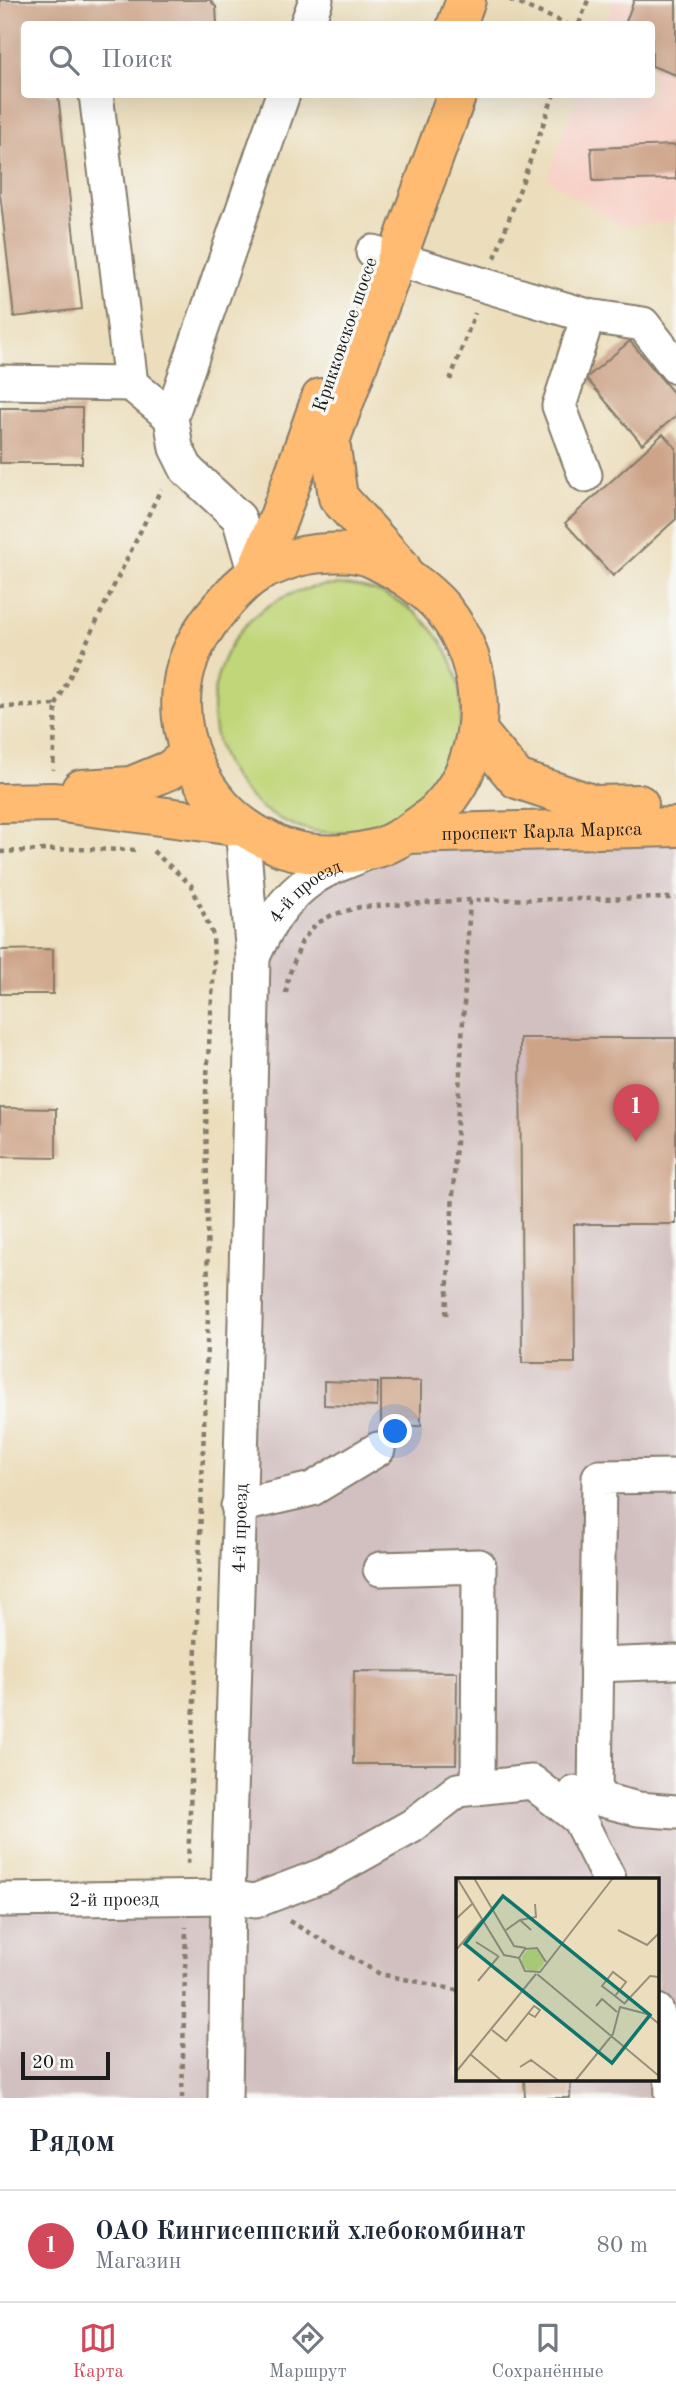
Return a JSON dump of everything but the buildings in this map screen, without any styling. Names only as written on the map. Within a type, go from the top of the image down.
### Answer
[{"type":"main road","points":[[458,21],[466,0]]},
{"type":"main road","points":[[483,21],[491,0]]},
{"type":"main road","name":"Крикковское шоссе","points":[[255,574],[384,255],[430,98]]},
{"type":"main road","points":[[410,578],[338,497],[330,441],[384,255],[455,98]]},
{"type":"main road","name":"проспект Карла Маркса","points":[[392,842],[440,807],[464,772],[477,731],[478,688],[467,646],[443,609],[410,578],[369,556],[324,553],[291,559],[255,574],[233,593],[204,626],[186,667],[181,711],[189,755],[210,795],[242,827],[284,848],[330,856],[392,842],[676,827]]},
{"type":"main road","points":[[477,731],[517,779],[595,804],[676,803]]},
{"type":"main road","points":[[0,792],[131,786],[170,770],[189,755]]},
{"type":"main road","name":"проспект Карла Маркса","points":[[0,803],[55,802],[242,827]]},
{"type":"street","points":[[308,21],[316,0]]},
{"type":"street","points":[[96,98],[131,384]]},
{"type":"street","points":[[255,574],[239,518],[187,470],[178,454],[171,417],[282,98]]},
{"type":"street","points":[[384,255],[588,316],[643,324],[676,367]]},
{"type":"street","points":[[585,474],[559,406],[588,316]]},
{"type":"street","points":[[0,382],[131,384],[171,417]]},
{"type":"street","name":"4-й проезд","points":[[225,2098],[242,1899],[238,1506],[245,1335],[253,957],[242,827]]},
{"type":"street","name":"4-й проезд","points":[[253,957],[266,929],[284,904],[313,878],[392,842]]},
{"type":"street","points":[[238,1506],[312,1489],[378,1449]]},
{"type":"street","points":[[595,1798],[599,1477],[676,1476]]},
{"type":"street","points":[[380,1569],[479,1566],[478,1788]]},
{"type":"street","points":[[596,1665],[676,1662]]},
{"type":"street","points":[[242,1899],[326,1874],[412,1826],[458,1790],[533,1782],[638,1809],[676,1812]]},
{"type":"street","points":[[533,1782],[579,1819],[608,1878]]},
{"type":"street","name":"2-й проезд","points":[[0,1900],[187,1897],[242,1899]]},
{"type":"street","points":[[658,2014],[671,2060],[672,2098]]},
{"type":"path","points":[[510,0],[560,21]]},
{"type":"path","points":[[580,21],[589,0]]},
{"type":"path","points":[[450,380],[553,98]]},
{"type":"path","points":[[52,791],[56,705],[178,454]]},
{"type":"path","points":[[0,707],[56,705]]},
{"type":"path","points":[[0,852],[70,849],[152,851],[191,885],[212,935],[214,966],[206,1091],[208,1331],[182,2098]]},
{"type":"path","points":[[285,998],[288,978],[302,941],[316,924],[332,915],[360,907],[470,900],[676,898]]},
{"type":"path","points":[[446,1315],[470,900]]},
{"type":"path","points":[[242,1899],[380,1974],[456,1990]]},
{"type":"shaded area","points":[[614,0],[676,0],[676,221],[621,227],[547,178],[577,98],[655,98],[655,21],[606,21]]},
{"type":"shaded area","points":[[676,831],[676,2098],[0,2098],[0,1902],[227,1897],[253,957],[330,856]]},
{"type":"green space","points":[[337,585],[373,590],[406,606],[425,621],[440,640],[456,673],[461,709],[456,745],[440,778],[425,797],[406,812],[373,828],[337,833],[301,828],[268,812],[249,797],[234,778],[218,745],[213,709],[218,673],[234,640],[249,621],[268,606],[301,590]]},
{"type":"place","name":"ОАО Кингисеппский хлебокомбинат","points":[[636,1142]]}]
